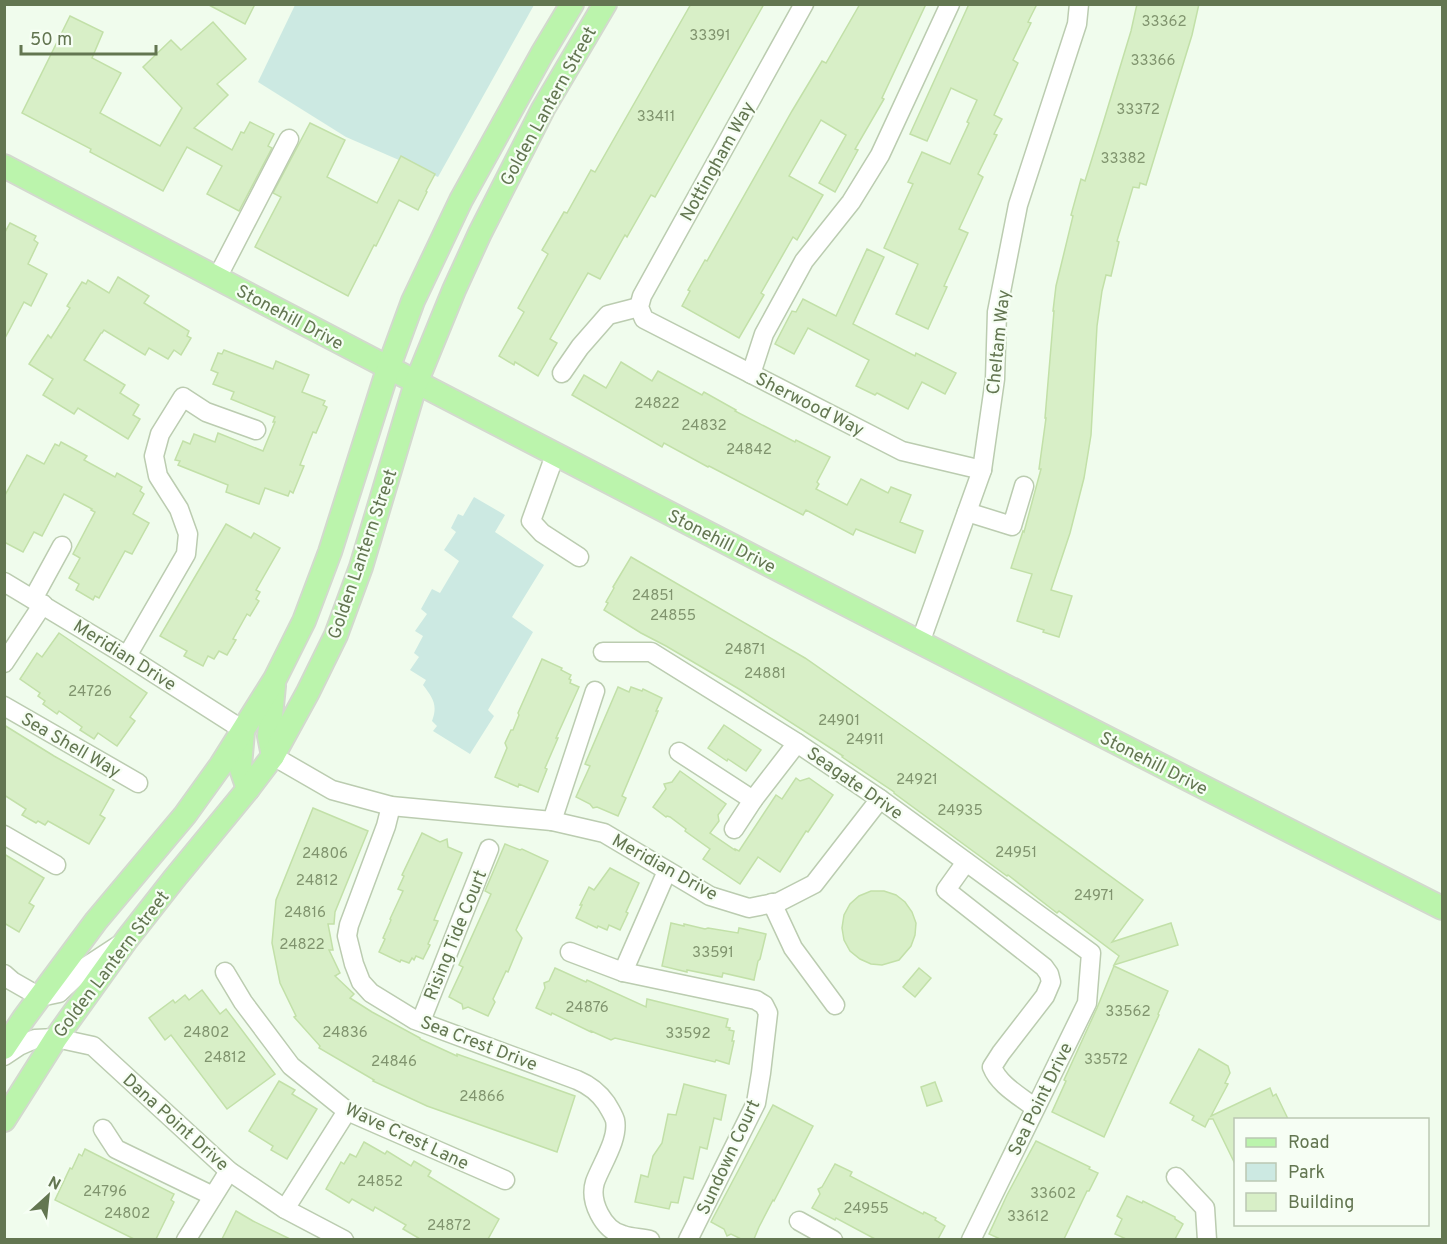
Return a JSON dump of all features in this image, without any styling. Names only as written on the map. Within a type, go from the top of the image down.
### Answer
[{"type":"main road","name":"Golden Lantern Street","points":[[4,1048],[96,921],[185,815],[221,765],[275,679],[304,621],[330,552],[388,369],[413,302],[461,200],[572,4]]},
{"type":"main road","name":"Golden Lantern Street","points":[[4,1120],[56,1038],[127,939],[273,756],[308,692],[336,635],[362,567],[416,383],[454,290],[480,233],[543,109],[605,4]]},
{"type":"main road","name":"Stonehill Drive","points":[[4,166],[388,369],[920,643],[1443,908]]},
{"type":"main road","points":[[273,756],[269,736],[275,679]]},
{"type":"main road","points":[[243,730],[240,766],[248,789]]},
{"type":"street","name":"Nottingham Way","points":[[642,313],[642,296],[804,4]]},
{"type":"street","points":[[751,374],[764,334],[804,261],[851,202],[880,155],[950,4]]},
{"type":"street","name":"Cheltam Way","points":[[920,643],[982,470],[995,379],[998,312],[1018,205],[1077,24],[1079,4]]},
{"type":"street","points":[[217,278],[289,139]]},
{"type":"street","points":[[561,373],[580,346],[608,315],[642,313]]},
{"type":"street","name":"Sherwood Way","points":[[642,313],[751,374],[902,452],[982,470]]},
{"type":"street","points":[[127,656],[186,554],[188,534],[179,508],[158,476],[154,456],[160,434],[183,397],[206,412],[256,430]]},
{"type":"street","points":[[555,455],[531,521],[542,533],[579,557]]},
{"type":"street","points":[[967,512],[1012,526],[1024,486]]},
{"type":"street","points":[[4,663],[38,601],[62,546]]},
{"type":"street","name":"Meridian Drive","points":[[4,582],[127,656],[243,730]]},
{"type":"street","name":"Seagate Drive","points":[[603,652],[651,652],[797,743],[880,799],[1091,953]]},
{"type":"street","points":[[552,822],[595,691]]},
{"type":"street","name":"Sea Shell Way","points":[[4,706],[138,783]]},
{"type":"street","points":[[734,829],[753,800],[797,743]]},
{"type":"street","points":[[679,752],[753,800]]},
{"type":"street","name":"Meridian Drive","points":[[273,756],[332,790],[391,806],[552,822],[604,833],[710,896],[749,908],[779,902],[814,884],[880,799]]},
{"type":"street","name":"Sea Crest Drive","points":[[391,806],[347,936],[361,982],[371,993],[416,1020],[577,1080],[586,1084],[603,1098],[614,1117],[615,1129],[594,1188],[596,1208],[614,1231],[622,1235],[650,1239]]},
{"type":"street","points":[[4,835],[56,865]]},
{"type":"street","name":"Rising Tide Court","points":[[421,1022],[489,849]]},
{"type":"street","points":[[966,862],[946,890],[1044,967],[1051,982],[1045,996],[1001,1053],[993,1067],[996,1075],[1035,1108]]},
{"type":"street","points":[[570,952],[622,972],[667,871]]},
{"type":"street","points":[[772,903],[793,948],[835,1005]]},
{"type":"street","points":[[4,974],[40,997],[59,993],[87,966],[127,939]]},
{"type":"street","name":"Sea Point Drive","points":[[971,1239],[1087,1003],[1091,953]]},
{"type":"street","name":"Wave Crest Lane","points":[[225,972],[243,1002],[291,1066],[347,1111],[505,1180]]},
{"type":"street","name":"Sundown Court","points":[[622,972],[750,998],[764,1005],[768,1012],[756,1103],[688,1239]]},
{"type":"street","name":"Dana Point Drive","points":[[4,1056],[34,1039],[56,1038],[93,1046],[229,1171],[285,1209],[344,1239]]},
{"type":"street","points":[[285,1209],[347,1111]]},
{"type":"street","points":[[103,1129],[116,1149],[213,1196]]},
{"type":"street","points":[[186,1239],[229,1171]]},
{"type":"street","points":[[1176,1177],[1205,1208],[1207,1239]]},
{"type":"street","points":[[798,1221],[833,1239]]},
{"type":"green space","points":[[295,5],[534,5],[438,177],[346,137],[258,82]]},
{"type":"green space","points":[[474,497],[505,515],[495,532],[544,565],[512,617],[533,632],[488,710],[494,716],[470,754],[433,731],[437,726],[432,721],[434,706],[432,698],[423,685],[426,680],[410,670],[419,657],[414,653],[423,636],[415,631],[427,614],[421,609],[432,589],[440,593],[459,561],[444,550],[456,532],[451,528],[458,514],[463,516]]},
{"type":"building","points":[[207,4],[255,4],[245,24]]},
{"type":"building","points":[[691,4],[764,4],[655,197],[651,195],[600,279],[588,273],[550,339],[557,343],[538,376],[515,362],[514,365],[499,356],[524,312],[518,308],[548,254],[542,250],[564,212],[567,213],[591,170],[595,172]]},
{"type":"building","points":[[860,4],[926,4],[882,98],[884,99],[855,149],[858,150],[835,192],[819,183],[846,135],[821,120],[789,176],[823,195],[797,240],[793,237],[761,293],[764,295],[739,338],[682,306],[690,291],[688,290],[705,260],[707,261],[792,111],[822,61],[826,63]]},
{"type":"building","points":[[969,4],[1037,4],[1028,22],[1031,23],[1013,60],[1018,63],[994,115],[1002,119],[994,134],[997,135],[978,174],[983,177],[959,229],[968,233],[928,329],[896,314],[918,264],[884,248],[913,184],[908,182],[922,152],[950,164],[969,123],[967,122],[977,100],[951,88],[927,141],[910,134]]},
{"type":"building","points":[[1137,4],[1199,4],[1192,35],[1146,185],[1140,183],[1139,188],[1133,187],[1117,241],[1119,242],[1111,276],[1106,275],[1102,291],[1097,326],[1091,435],[1084,478],[1070,533],[1051,590],[1072,596],[1059,637],[1017,621],[1032,574],[1011,568],[1024,532],[1041,469],[1039,469],[1046,418],[1053,311],[1056,286],[1073,216],[1071,215],[1081,179],[1085,181],[1131,31]]},
{"type":"building","points":[[70,16],[103,32],[92,58],[121,73],[100,113],[160,146],[182,108],[143,67],[171,40],[181,50],[213,22],[246,59],[217,84],[228,95],[194,128],[232,150],[241,132],[244,133],[250,122],[274,134],[268,146],[272,148],[239,211],[207,194],[222,166],[187,147],[163,191],[90,152],[91,149],[22,113]]},
{"type":"building","points":[[310,123],[345,140],[327,177],[377,203],[401,156],[435,174],[418,210],[399,200],[348,296],[255,247],[281,197],[273,193]]},
{"type":"building","points":[[10,223],[36,236],[34,240],[38,243],[28,264],[47,274],[31,306],[24,302],[4,340],[4,234]]},
{"type":"building","points":[[867,249],[884,257],[853,324],[915,356],[916,353],[956,373],[945,394],[922,382],[908,409],[877,393],[875,395],[856,386],[869,360],[808,328],[794,354],[775,344],[792,311],[796,312],[803,299],[836,316]]},
{"type":"building","points":[[118,277],[149,296],[144,303],[189,331],[187,336],[191,338],[181,355],[174,350],[168,359],[149,348],[145,355],[104,330],[84,360],[125,385],[120,393],[139,405],[133,415],[140,419],[128,439],[78,408],[74,414],[43,395],[53,379],[29,364],[48,335],[51,338],[70,308],[67,306],[82,282],[86,284],[88,280],[109,293]]},
{"type":"building","points":[[224,350],[273,369],[276,361],[309,375],[302,392],[325,401],[323,405],[327,407],[316,433],[313,432],[300,465],[304,466],[293,493],[290,491],[288,496],[265,488],[259,504],[226,492],[228,485],[178,465],[180,461],[175,460],[183,441],[190,444],[194,434],[215,442],[218,433],[263,451],[275,417],[231,399],[234,392],[213,384],[218,373],[211,370],[218,353],[222,354]]},
{"type":"building","points":[[621,362],[652,381],[658,371],[702,395],[704,392],[795,442],[796,440],[830,457],[817,482],[819,484],[816,489],[847,505],[861,479],[888,493],[891,487],[911,495],[900,522],[923,531],[915,553],[856,529],[853,535],[806,510],[803,515],[664,443],[662,447],[572,395],[584,375],[606,388]]},
{"type":"building","points":[[61,442],[87,456],[84,460],[115,477],[117,473],[142,487],[140,491],[144,494],[133,514],[149,523],[132,554],[125,551],[99,598],[95,596],[93,600],[76,590],[79,584],[69,578],[80,558],[73,554],[95,512],[92,509],[64,494],[42,536],[34,532],[23,552],[4,542],[4,497],[27,455],[44,464],[55,444],[59,446]]},
{"type":"building","points":[[226,524],[251,538],[254,533],[280,548],[256,590],[260,592],[256,599],[259,601],[250,616],[247,614],[227,655],[219,651],[214,659],[208,656],[203,666],[184,656],[187,651],[160,636]]},
{"type":"building","points":[[631,557],[805,658],[1143,900],[1112,942],[1171,923],[1178,945],[1114,965],[1119,956],[843,756],[739,689],[604,610],[613,587]]},
{"type":"building","points":[[59,633],[147,693],[130,717],[135,721],[117,746],[98,733],[94,739],[80,730],[82,727],[59,711],[57,714],[43,704],[45,701],[38,696],[40,693],[20,679],[37,653],[42,657]]},
{"type":"building","points":[[542,659],[562,668],[561,670],[571,675],[570,683],[579,687],[556,738],[558,738],[538,792],[519,784],[518,787],[495,777],[507,748],[505,743],[513,730]]},
{"type":"building","points":[[618,687],[629,692],[631,687],[642,691],[643,689],[662,698],[622,796],[626,798],[618,816],[597,807],[593,808],[576,797],[590,766],[585,764]]},
{"type":"building","points":[[4,725],[114,790],[100,815],[105,818],[89,844],[48,821],[45,825],[38,821],[36,823],[22,815],[26,809],[4,795]]},
{"type":"building","points":[[724,725],[761,750],[746,771],[708,748]]},
{"type":"building","points":[[680,771],[726,804],[718,815],[719,821],[710,833],[739,851],[776,795],[782,799],[796,778],[800,781],[809,778],[833,795],[808,832],[806,831],[780,872],[758,857],[740,884],[703,859],[710,849],[670,817],[666,817],[653,807],[666,789],[664,784],[672,782]]},
{"type":"building","points":[[313,808],[368,831],[335,912],[334,924],[328,924],[333,950],[329,950],[340,973],[335,976],[354,994],[350,998],[420,1039],[457,1056],[457,1054],[575,1096],[557,1152],[427,1106],[373,1081],[319,1048],[320,1046],[294,1017],[296,1016],[280,983],[272,943],[276,900]]},
{"type":"building","points":[[422,833],[440,842],[447,839],[448,847],[462,853],[434,920],[438,921],[423,959],[416,956],[409,963],[401,960],[400,962],[379,952],[390,919],[403,891],[398,889],[404,876],[402,875]]},
{"type":"building","points":[[505,844],[548,861],[516,930],[522,938],[508,972],[506,971],[493,999],[495,1002],[488,1016],[468,1007],[463,1009],[462,1004],[449,997],[463,967],[459,965],[491,894],[485,891]]},
{"type":"building","points":[[4,854],[44,878],[29,903],[34,906],[19,932],[4,923]]},
{"type":"building","points":[[610,868],[639,883],[620,930],[609,925],[607,930],[598,926],[597,928],[576,918],[589,887],[594,890]]},
{"type":"building","points":[[871,891],[884,891],[896,895],[905,902],[916,923],[911,946],[899,960],[882,965],[871,964],[850,951],[844,940],[842,928],[844,915],[850,904],[859,896]]},
{"type":"building","points":[[671,923],[738,933],[739,928],[766,934],[754,980],[723,973],[722,977],[662,966]]},
{"type":"building","points":[[1114,966],[1168,991],[1104,1137],[1052,1112]]},
{"type":"building","points":[[555,968],[646,1007],[647,999],[728,1019],[726,1027],[734,1031],[729,1064],[615,1038],[611,1040],[536,1008],[545,988],[544,983],[549,981]]},
{"type":"building","points":[[919,968],[931,978],[915,997],[903,987]]},
{"type":"building","points":[[202,990],[220,1014],[226,1009],[275,1074],[227,1109],[171,1035],[165,1040],[149,1018],[173,1000],[175,1003],[185,995],[189,1000]]},
{"type":"building","points":[[1199,1049],[1228,1066],[1230,1073],[1225,1083],[1228,1084],[1211,1116],[1270,1088],[1273,1096],[1276,1094],[1288,1118],[1234,1118],[1234,1162],[1213,1119],[1209,1119],[1205,1127],[1192,1120],[1194,1116],[1170,1103]]},
{"type":"building","points":[[279,1081],[295,1090],[292,1094],[317,1109],[287,1159],[271,1150],[273,1146],[249,1131]]},
{"type":"building","points":[[935,1082],[942,1101],[927,1106],[921,1087]]},
{"type":"building","points":[[684,1084],[726,1095],[721,1120],[714,1118],[707,1149],[700,1147],[693,1179],[684,1177],[678,1203],[671,1202],[669,1209],[635,1202],[641,1175],[648,1177],[653,1156],[662,1143],[668,1114],[676,1115]]},
{"type":"building","points":[[773,1105],[813,1126],[754,1239],[741,1239],[731,1234],[727,1236],[724,1229],[711,1222]]},
{"type":"building","points":[[1036,1141],[1098,1173],[1064,1239],[1000,1239],[989,1234]]},
{"type":"building","points":[[364,1142],[385,1154],[387,1151],[411,1166],[414,1161],[431,1171],[428,1176],[499,1219],[488,1239],[420,1239],[403,1229],[406,1225],[375,1207],[373,1211],[352,1199],[349,1203],[326,1189],[341,1162],[344,1164],[350,1154],[356,1157]]},
{"type":"building","points":[[85,1149],[174,1194],[171,1200],[174,1202],[156,1239],[134,1239],[55,1200],[70,1168],[72,1169],[79,1154],[82,1156]]},
{"type":"building","points":[[835,1164],[852,1172],[850,1176],[923,1214],[924,1212],[936,1218],[935,1220],[945,1226],[938,1239],[875,1239],[812,1208],[820,1194],[818,1189],[822,1187]]},
{"type":"building","points":[[1127,1196],[1142,1203],[1143,1201],[1175,1217],[1183,1224],[1175,1239],[1126,1239],[1115,1234],[1122,1219],[1117,1216]]},
{"type":"building","points":[[236,1211],[253,1221],[290,1239],[222,1239]]}]
